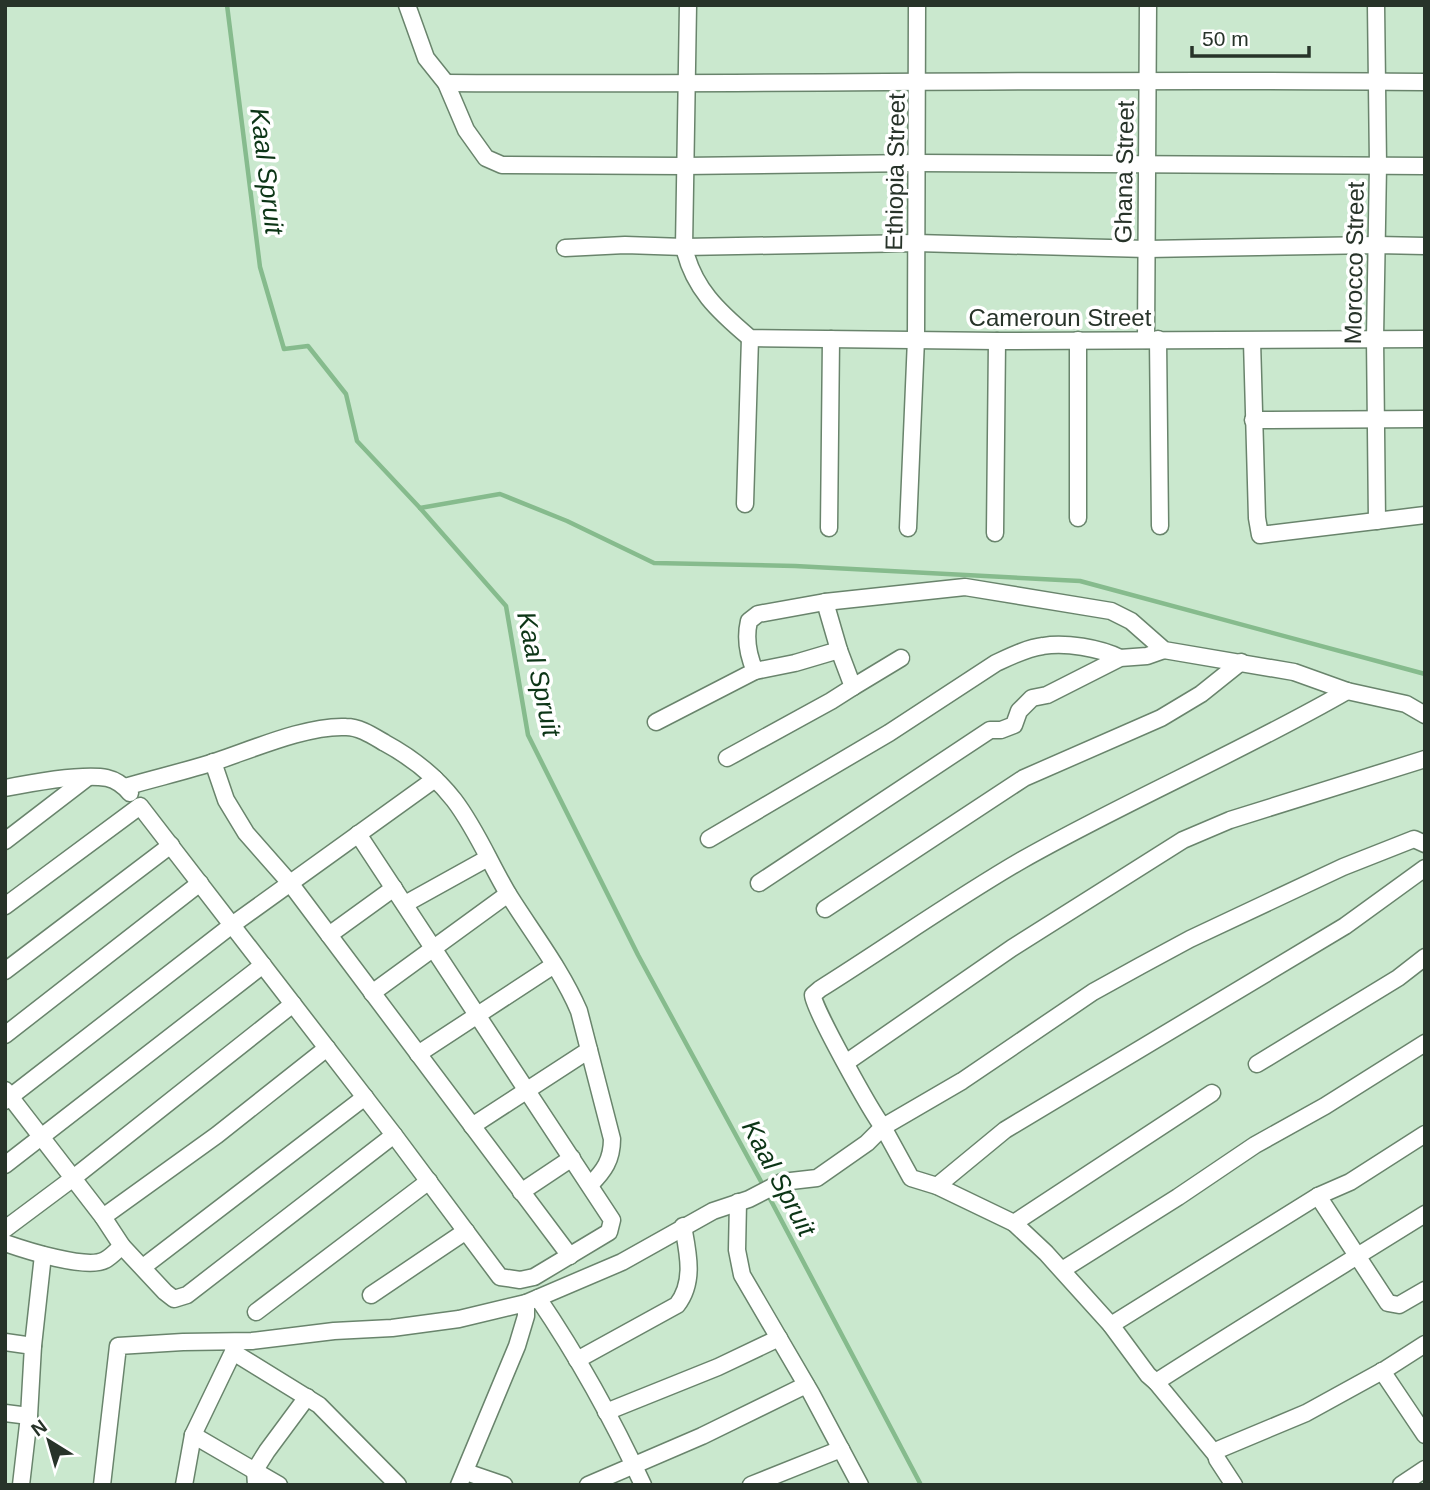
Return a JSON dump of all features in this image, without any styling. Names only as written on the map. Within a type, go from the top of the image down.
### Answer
[{"type":"street","points":[[407,5],[426,58],[446,83],[466,130],[480,151],[502,165],[916,163],[1425,166]]},
{"type":"street","points":[[688,5],[684,247],[688,268],[697,284],[750,338],[745,504]]},
{"type":"street","name":"Ethiopia Street","points":[[908,528],[916,339],[917,5]]},
{"type":"street","name":"Ghana Street","points":[[1148,5],[1147,249],[1160,526]]},
{"type":"street","name":"Morocco Street","points":[[1376,5],[1377,521]]},
{"type":"street","points":[[446,83],[688,85],[1148,80],[1425,82]]},
{"type":"street","points":[[565,248],[625,245],[684,247],[916,243],[1147,249],[1377,244],[1425,246]]},
{"type":"street","name":"Cameroun Street","points":[[750,338],[996,341],[1425,339]]},
{"type":"street","points":[[829,528],[831,339]]},
{"type":"street","points":[[1077,518],[1078,340]]},
{"type":"street","points":[[995,533],[996,341]]},
{"type":"street","points":[[1252,341],[1257,518],[1260,535],[1425,515]]},
{"type":"street","points":[[1254,420],[1425,419]]},
{"type":"street","points":[[755,671],[747,640],[749,621],[758,614],[825,602],[965,587],[1111,611],[1131,621],[1164,649],[1213,660],[1294,671],[1347,691],[1406,704],[1425,715]]},
{"type":"street","points":[[825,602],[853,687]]},
{"type":"street","points":[[709,839],[814,779],[956,691],[996,663],[1014,655],[1044,645],[1083,647],[1107,652],[1119,658]]},
{"type":"street","points":[[759,883],[990,730],[1014,725],[1019,711],[1032,698],[1047,695],[1119,658],[1147,656],[1164,649]]},
{"type":"street","points":[[656,722],[755,671],[839,650]]},
{"type":"street","points":[[727,758],[901,659]]},
{"type":"street","points":[[825,909],[1024,778],[1161,718],[1201,694],[1241,662]]},
{"type":"street","points":[[1234,1485],[1216,1455],[1111,1325],[1062,1270],[1014,1223],[937,1186],[911,1178],[814,1002],[813,995],[1020,862],[1109,813],[1294,722],[1347,691]]},
{"type":"street","points":[[125,787],[285,738],[346,727],[360,730],[395,749],[435,779],[454,800],[575,1002],[612,1139],[606,1168],[590,1185]]},
{"type":"street","points":[[847,1062],[1012,948],[1183,840],[1230,820],[1425,759]]},
{"type":"street","points":[[213,762],[226,800],[246,832],[290,883],[570,1256]]},
{"type":"street","points":[[5,788],[88,777],[110,779],[125,787],[365,1097],[500,1278],[534,1277],[609,1232],[612,1226],[610,1215],[358,834]]},
{"type":"street","points":[[5,841],[88,777]]},
{"type":"street","points":[[394,1135],[182,1298],[174,1299],[122,1246],[103,1217],[7,1096],[232,925],[435,779]]},
{"type":"street","points":[[5,906],[140,806]]},
{"type":"street","points":[[102,1485],[117,1347],[183,1342],[234,1347],[436,1322],[532,1301],[622,1262],[713,1211],[782,1182],[817,1178],[867,1143],[883,1127],[962,1081],[1093,992],[1190,939],[1355,862],[1415,839],[1425,844]]},
{"type":"street","points":[[5,971],[171,845]]},
{"type":"street","points":[[405,904],[488,858]]},
{"type":"street","points":[[937,1186],[1005,1130],[1345,926],[1425,868]]},
{"type":"street","points":[[5,1035],[200,883]]},
{"type":"street","points":[[329,935],[394,888]]},
{"type":"street","points":[[372,993],[508,894]]},
{"type":"street","points":[[1257,1064],[1398,978],[1425,957]]},
{"type":"street","points":[[5,1165],[263,965]]},
{"type":"street","points":[[418,1054],[554,965]]},
{"type":"street","points":[[5,1230],[293,1004]]},
{"type":"street","points":[[1062,1270],[1255,1145],[1325,1106],[1425,1043]]},
{"type":"street","points":[[103,1217],[217,1135],[327,1048]]},
{"type":"street","points":[[472,1126],[589,1050]]},
{"type":"street","points":[[1014,1223],[1212,1093]]},
{"type":"street","points":[[143,1267],[365,1097]]},
{"type":"street","points":[[1111,1325],[1318,1196],[1350,1182],[1425,1134]]},
{"type":"street","points":[[521,1192],[572,1158]]},
{"type":"street","points":[[256,1312],[429,1181]]},
{"type":"street","points":[[1318,1196],[1384,1299],[1393,1306],[1399,1305],[1425,1290]]},
{"type":"street","points":[[744,1200],[739,1266],[860,1485]]},
{"type":"street","points":[[1156,1382],[1296,1295],[1318,1278],[1425,1214]]},
{"type":"street","points":[[576,1360],[677,1306],[684,1297],[689,1276],[683,1226]]},
{"type":"street","points":[[371,1296],[466,1231]]},
{"type":"street","points":[[5,1243],[43,1255],[98,1262],[108,1258],[122,1246]]},
{"type":"street","points":[[21,1485],[43,1255]]},
{"type":"street","points":[[532,1301],[576,1360],[643,1485]]},
{"type":"street","points":[[504,1485],[462,1478],[532,1301]]},
{"type":"street","points":[[606,1412],[718,1367],[779,1338]]},
{"type":"street","points":[[5,1342],[33,1346]]},
{"type":"street","points":[[1216,1455],[1220,1449],[1236,1440],[1306,1413],[1425,1344]]},
{"type":"street","points":[[234,1347],[319,1405],[398,1485]]},
{"type":"street","points":[[184,1485],[193,1435],[234,1347]]},
{"type":"street","points":[[1382,1371],[1425,1435]]},
{"type":"street","points":[[588,1485],[702,1436],[806,1385]]},
{"type":"street","points":[[256,1477],[267,1451],[307,1396]]},
{"type":"street","points":[[5,1413],[29,1416]]},
{"type":"street","points":[[193,1435],[256,1477],[279,1485]]},
{"type":"street","points":[[751,1485],[841,1449]]},
{"type":"street","points":[[1401,1485],[1425,1469]]},
{"type":"waterway","name":"Kaal Spruit","points":[[227,5],[260,267],[284,349],[308,346],[346,394],[357,441],[506,606],[528,735],[638,955],[764,1187]]},
{"type":"waterway","points":[[420,508],[500,494],[567,521],[654,563],[795,566],[1080,581],[1425,674]]},
{"type":"waterway","name":"Kaal Spruit","points":[[768,1195],[921,1485]]}]
